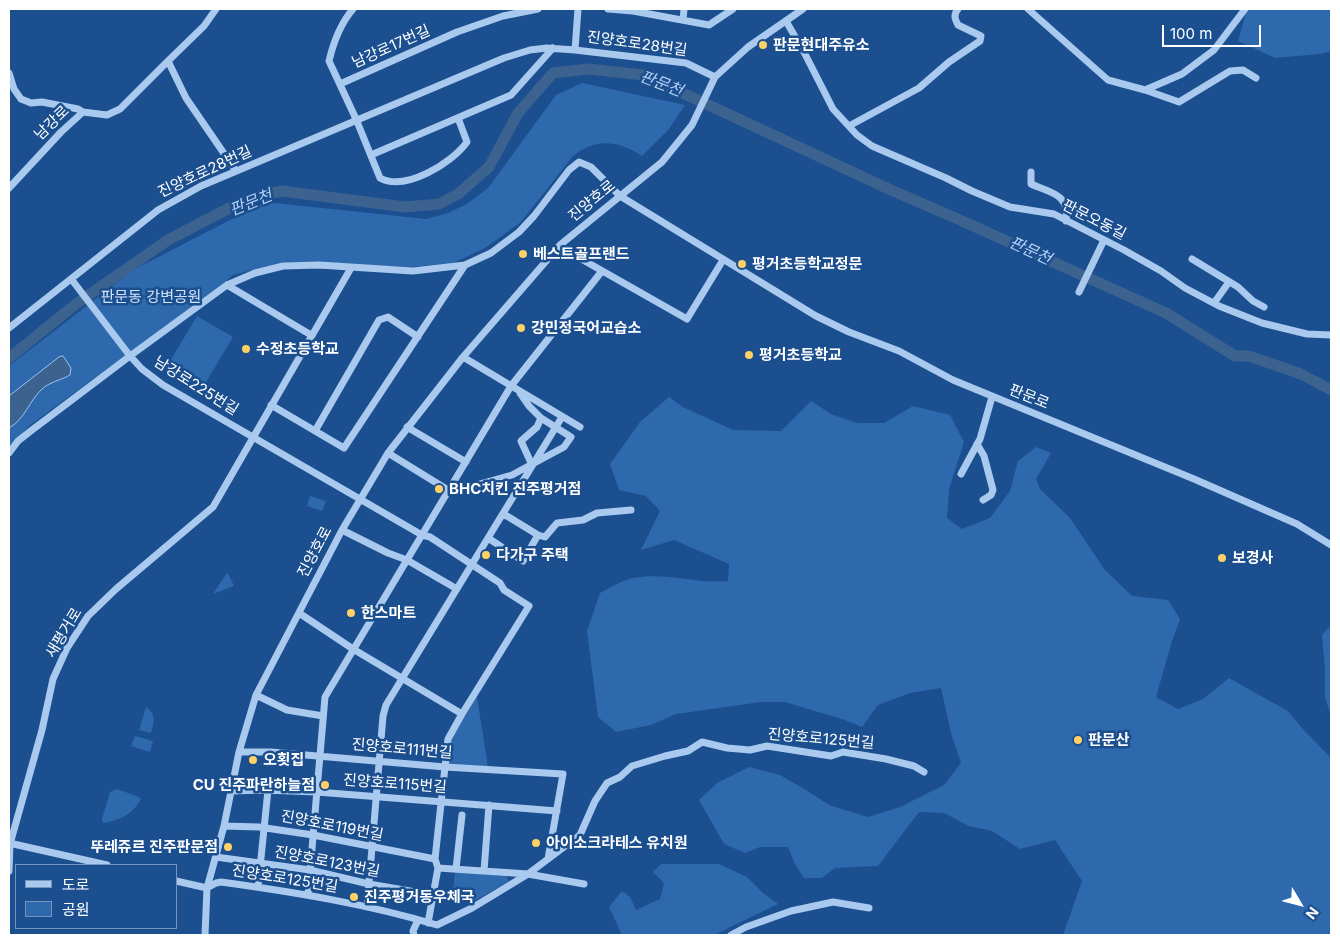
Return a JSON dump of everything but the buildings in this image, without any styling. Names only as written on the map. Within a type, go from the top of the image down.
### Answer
[{"type":"street","name":"남강로","points":[[9,188],[60,132],[82,112],[107,115],[120,109],[204,26],[216,9]]},
{"type":"street","points":[[353,9],[347,16],[331,51],[329,62],[380,178],[388,182],[407,180],[437,169],[460,152],[467,142],[458,118]]},
{"type":"street","name":"남강로17번길","points":[[340,84],[457,32],[503,16],[538,9]]},
{"type":"street","points":[[575,50],[578,9]]},
{"type":"street","points":[[608,9],[633,10],[709,25],[733,9]]},
{"type":"street","points":[[684,9],[684,20]]},
{"type":"street","name":"진양호로","points":[[205,935],[207,888],[224,826],[239,752],[256,695],[342,530],[388,453],[463,356],[560,245],[662,162],[692,125],[713,80],[748,47],[803,9]]},
{"type":"street","points":[[849,126],[919,88],[949,62],[980,42],[981,36],[958,25],[954,18],[958,9]]},
{"type":"street","points":[[1028,9],[1108,80],[1179,102],[1230,71],[1243,70],[1256,78]]},
{"type":"street","points":[[1145,90],[1182,74],[1214,50],[1245,9]]},
{"type":"street","name":"판문오동길","points":[[786,21],[833,109],[857,135],[872,146],[1010,207],[1054,214],[1161,271],[1185,288],[1214,303],[1262,322],[1307,334],[1331,335]]},
{"type":"street","points":[[371,155],[511,95],[553,48]]},
{"type":"street","name":"진양호로28번길","points":[[9,328],[74,283],[158,210],[201,186],[504,58],[530,50],[553,48],[575,50],[686,63],[713,80]]},
{"type":"street","points":[[168,61],[186,98],[236,171]]},
{"type":"street","points":[[9,73],[14,89],[22,99],[31,103],[42,102],[78,109],[82,112]]},
{"type":"street","name":"판문로","points":[[465,265],[490,253],[519,232],[534,216],[569,170],[579,162],[590,167],[620,196],[825,320],[849,332],[899,351],[953,380],[992,397],[1280,516],[1331,545]]},
{"type":"street","points":[[1030,172],[1031,184],[1062,198],[1067,213],[1066,221]]},
{"type":"street","points":[[1079,292],[1104,240]]},
{"type":"street","points":[[560,245],[569,252],[687,319],[723,260]]},
{"type":"street","points":[[1192,259],[1238,287],[1253,301],[1264,307]]},
{"type":"street","points":[[9,453],[18,441],[32,430],[227,285],[256,273],[283,266],[319,265],[420,271],[465,265]]},
{"type":"street","points":[[271,405],[344,448],[465,265]]},
{"type":"street","name":"새평거로","points":[[9,871],[10,843],[42,730],[53,679],[68,648],[88,616],[116,589],[213,507],[351,268]]},
{"type":"street","points":[[308,895],[325,697],[511,386],[602,271]]},
{"type":"street","points":[[1214,303],[1229,282]]},
{"type":"street","name":"남강로225번길","points":[[74,283],[130,356],[163,384],[422,535],[430,537],[500,583],[504,590],[529,606],[462,714]]},
{"type":"street","points":[[227,285],[311,335]]},
{"type":"street","points":[[315,430],[379,320],[388,317],[418,336]]},
{"type":"street","points":[[463,356],[580,427]]},
{"type":"street","points":[[388,453],[448,490],[469,487],[512,474],[532,465],[564,447],[571,437],[541,418],[529,406],[519,391]]},
{"type":"street","points":[[961,474],[977,444],[992,397]]},
{"type":"street","points":[[367,907],[383,716],[386,705],[562,417]]},
{"type":"street","points":[[532,465],[522,441],[537,427],[541,418]]},
{"type":"street","points":[[407,427],[466,462]]},
{"type":"street","points":[[977,444],[984,456],[992,490],[991,495],[982,500]]},
{"type":"street","points":[[564,447],[569,454]]},
{"type":"street","points":[[502,515],[545,537],[557,523],[583,520],[597,513],[631,510]]},
{"type":"street","points":[[342,530],[406,560],[457,589]]},
{"type":"street","points":[[488,538],[523,560],[538,535]]},
{"type":"street","points":[[299,613],[353,649],[462,714],[448,739],[435,859],[438,868],[428,923]]},
{"type":"street","points":[[256,695],[287,710],[323,716]]},
{"type":"street","name":"진양호로125번길","points":[[207,888],[221,882],[308,895],[367,907],[437,926],[472,908],[528,874],[580,835],[595,800],[607,784],[620,777],[632,766],[688,751],[702,742],[727,748],[750,750],[767,746],[830,756],[843,752],[886,759],[914,766],[924,772]]},
{"type":"street","name":"진양호로111번길","points":[[239,752],[271,752],[445,767],[563,774],[557,811]]},
{"type":"street","points":[[258,887],[268,790]]},
{"type":"street","name":"진양호로115번길","points":[[231,791],[317,792],[557,811]]},
{"type":"street","points":[[484,871],[489,806]]},
{"type":"street","points":[[548,859],[557,811]]},
{"type":"street","points":[[456,869],[462,815]]},
{"type":"street","name":"진양호로119번길","points":[[224,826],[264,827],[313,834],[435,859]]},
{"type":"street","points":[[10,843],[103,864]]},
{"type":"street","name":"진양호로123번길","points":[[216,857],[310,870],[369,884],[433,895]]},
{"type":"street","points":[[438,868],[528,874],[584,884]]},
{"type":"street","points":[[178,881],[207,888]]},
{"type":"street","points":[[730,935],[746,927],[791,911],[832,902],[869,908]]},
{"type":"street","points":[[412,934],[418,920]]},
{"type":"green space","points":[[1247,9],[1331,9],[1331,51],[1320,54],[1275,58],[1238,41]]},
{"type":"green space","name":"판문동 강변공원","points":[[582,83],[685,105],[669,129],[642,156],[624,147],[607,143],[590,146],[573,156],[521,222],[485,248],[453,263],[409,267],[283,262],[233,275],[29,426],[9,449],[9,366],[133,270],[265,202],[426,219],[448,213],[467,204],[488,188],[556,95]]},
{"type":"green space","points":[[197,316],[233,337],[202,389],[166,368]]},
{"type":"green space","points":[[669,397],[683,407],[733,430],[781,431],[811,401],[831,414],[857,423],[884,423],[913,406],[950,415],[964,442],[949,489],[947,518],[962,529],[990,518],[1010,491],[1018,461],[1036,447],[1051,453],[1036,479],[1040,489],[1070,518],[1105,570],[1132,596],[1168,600],[1180,619],[1156,697],[1178,709],[1203,699],[1229,678],[1288,711],[1331,758],[1331,933],[1327,935],[1063,935],[1082,881],[1055,840],[1020,849],[992,831],[969,826],[944,813],[919,812],[878,866],[835,868],[822,878],[804,878],[795,864],[788,847],[760,847],[745,853],[724,844],[699,800],[717,783],[749,767],[780,775],[829,805],[868,817],[900,807],[944,785],[961,763],[951,733],[941,688],[910,693],[878,705],[862,727],[785,702],[761,702],[676,714],[651,725],[616,732],[598,717],[587,631],[600,593],[616,584],[633,578],[657,576],[704,581],[728,581],[729,564],[674,540],[641,550],[660,511],[646,496],[619,490],[610,464],[640,422]]},
{"type":"green space","points":[[310,496],[326,501],[322,511],[307,506]]},
{"type":"green space","points":[[227,573],[234,586],[213,594]]},
{"type":"green space","points":[[1331,625],[1331,715],[1325,698],[1322,635]]},
{"type":"green space","points":[[477,697],[488,767],[448,764],[450,740]]},
{"type":"green space","points":[[146,707],[153,716],[154,722],[151,733],[139,730]]},
{"type":"green space","points":[[135,736],[153,741],[150,752],[131,746]]},
{"type":"green space","points":[[117,789],[141,799],[130,813],[103,823],[102,819],[110,792]]},
{"type":"green space","points":[[661,864],[719,864],[747,877],[763,893],[778,904],[714,935],[622,935],[609,907],[622,891],[630,897],[636,910],[660,899],[664,883],[653,872]]},
{"type":"green space","points":[[455,872],[506,876],[509,881],[473,902],[452,899]]},
{"type":"shaded area","points":[[63,356],[71,368],[70,375],[42,389],[19,420],[9,428],[9,396],[59,357]]},
{"type":"waterway","name":"판문천","points":[[9,358],[76,304],[168,240],[237,204],[262,195],[282,191],[405,207],[439,204],[458,194],[489,167],[518,113],[553,73],[588,69],[644,75],[891,190],[1166,313],[1235,356],[1249,356],[1301,374],[1331,390]]},
{"type":"place","name":"판문현대주유소","points":[[763,45]]},
{"type":"place","name":"베스트골프랜드","points":[[523,254]]},
{"type":"place","name":"평거초등학교정문","points":[[742,264]]},
{"type":"place","name":"강민정국어교습소","points":[[521,328]]},
{"type":"place","name":"수정초등학교","points":[[246,349]]},
{"type":"place","name":"평거초등학교","points":[[749,355]]},
{"type":"place","name":"BHC치킨 진주평거점","points":[[439,489]]},
{"type":"place","name":"다가구 주택","points":[[486,555]]},
{"type":"place","name":"보경사","points":[[1222,558]]},
{"type":"place","name":"한스마트","points":[[351,613]]},
{"type":"place","name":"판문산","points":[[1078,740]]},
{"type":"place","name":"오횟집","points":[[253,760]]},
{"type":"place","name":"CU 진주파란하늘점","points":[[325,785]]},
{"type":"place","name":"아이소크라테스 유치원","points":[[536,843]]},
{"type":"place","name":"뚜레쥬르 진주판문점","points":[[228,847]]},
{"type":"place","name":"진주평거동우체국","points":[[354,897]]}]
